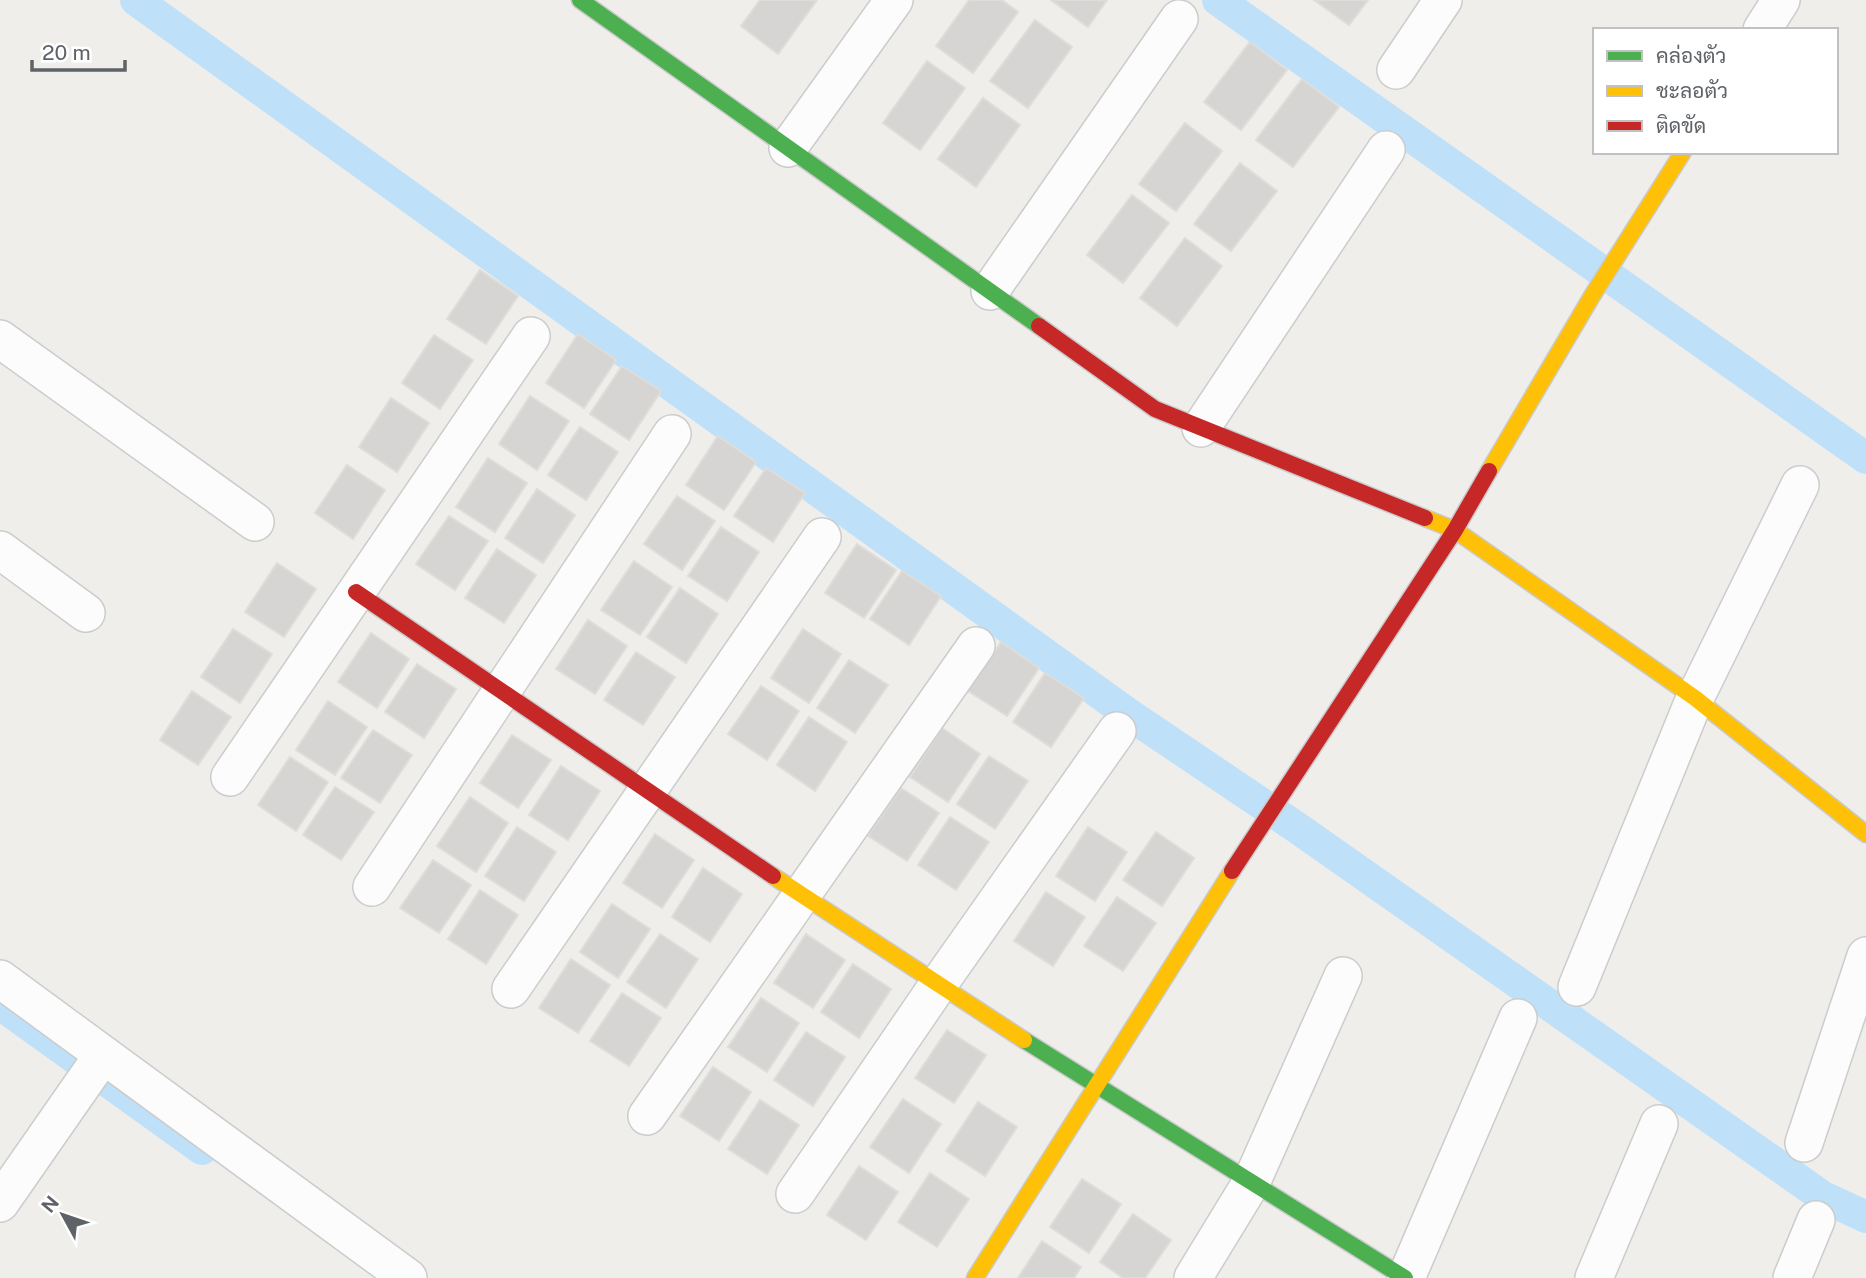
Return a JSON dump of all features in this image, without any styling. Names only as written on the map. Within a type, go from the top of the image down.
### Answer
[{"type":"street","points":[[788,148],[894,0]]},
{"type":"street","points":[[1396,70],[1443,0]]},
{"type":"street","points":[[590,3],[788,148],[1155,409],[1455,530],[1695,698],[1866,834]]},
{"type":"street","points":[[990,291],[1179,19]]},
{"type":"street","points":[[1201,428],[1387,150]]},
{"type":"street","points":[[975,1278],[1288,783],[1455,530],[1592,296],[1683,154]]},
{"type":"street","points":[[230,776],[531,336]]},
{"type":"street","points":[[6,355],[255,522]]},
{"type":"street","points":[[372,887],[672,434]]},
{"type":"street","points":[[1577,987],[1695,698],[1800,485]]},
{"type":"street","points":[[511,989],[822,537]]},
{"type":"street","points":[[0,550],[86,613]]},
{"type":"street","points":[[356,592],[802,896],[938,985],[1096,1087],[1405,1278],[1518,1018]]},
{"type":"street","points":[[648,1116],[976,646]]},
{"type":"street","points":[[795,1194],[1117,730]]},
{"type":"street","points":[[1804,1143],[1866,956]]},
{"type":"street","points":[[1192,1278],[1251,1183],[1343,976]]},
{"type":"street","points":[[0,979],[408,1278]]},
{"type":"street","points":[[0,1203],[103,1055]]},
{"type":"street","points":[[1594,1278],[1659,1124]]},
{"type":"street","points":[[1792,1278],[1816,1220]]},
{"type":"building","points":[[760,0],[817,0],[778,54],[741,26]]},
{"type":"building","points":[[969,0],[1002,0],[1018,12],[973,73],[936,46]]},
{"type":"building","points":[[1051,0],[1107,0],[1088,27]]},
{"type":"building","points":[[1314,0],[1368,0],[1349,25]]},
{"type":"building","points":[[1035,20],[1072,47],[1028,108],[990,81]]},
{"type":"building","points":[[1250,42],[1287,70],[1241,130],[1204,102]]},
{"type":"building","points":[[927,61],[965,88],[920,150],[883,123]]},
{"type":"building","points":[[1302,79],[1339,107],[1293,167],[1256,140]]},
{"type":"building","points":[[983,98],[1020,125],[976,187],[938,159]]},
{"type":"building","points":[[1185,123],[1222,151],[1176,211],[1139,184]]},
{"type":"building","points":[[1240,163],[1277,191],[1231,251],[1194,224]]},
{"type":"building","points":[[1132,195],[1169,223],[1123,283],[1087,255]]},
{"type":"building","points":[[1185,238],[1222,266],[1177,326],[1140,298]]},
{"type":"building","points":[[480,270],[518,296],[486,344],[447,319]]},
{"type":"building","points":[[578,334],[616,360],[584,408],[546,383]]},
{"type":"building","points":[[434,335],[473,360],[440,409],[402,383]]},
{"type":"building","points":[[622,366],[661,391],[629,440],[590,414]]},
{"type":"building","points":[[530,396],[569,421],[537,470],[499,444]]},
{"type":"building","points":[[391,398],[429,423],[397,472],[359,447]]},
{"type":"building","points":[[580,427],[618,452],[586,500],[548,475]]},
{"type":"building","points":[[718,436],[756,462],[724,510],[686,485]]},
{"type":"building","points":[[488,458],[527,483],[495,532],[456,507]]},
{"type":"building","points":[[347,465],[385,490],[353,539],[315,513]]},
{"type":"building","points":[[766,468],[805,493],[773,542],[734,516]]},
{"type":"building","points":[[537,489],[575,515],[543,563],[505,538]]},
{"type":"building","points":[[677,496],[715,521],[682,570],[644,544]]},
{"type":"building","points":[[449,516],[488,541],[455,590],[416,564]]},
{"type":"building","points":[[721,527],[759,552],[727,601],[688,576]]},
{"type":"building","points":[[857,544],[896,570],[864,618],[825,593]]},
{"type":"building","points":[[497,549],[536,575],[504,623],[465,598]]},
{"type":"building","points":[[634,561],[672,587],[640,635],[601,610]]},
{"type":"building","points":[[277,563],[316,589],[284,637],[245,612]]},
{"type":"building","points":[[902,571],[941,596],[909,645],[870,619]]},
{"type":"building","points":[[680,588],[718,614],[686,663],[647,637]]},
{"type":"building","points":[[588,620],[627,646],[595,694],[556,669]]},
{"type":"building","points":[[233,629],[272,654],[240,703],[201,677]]},
{"type":"building","points":[[803,629],[841,654],[809,703],[771,678]]},
{"type":"building","points":[[371,633],[409,659],[377,708],[338,682]]},
{"type":"building","points":[[1001,642],[1039,668],[1007,716],[968,691]]},
{"type":"building","points":[[636,652],[675,677],[643,725],[604,700]]},
{"type":"building","points":[[849,660],[888,685],[855,733],[817,708]]},
{"type":"building","points":[[417,664],[456,689],[424,738],[385,712]]},
{"type":"building","points":[[1045,673],[1084,698],[1051,747],[1013,722]]},
{"type":"building","points":[[761,686],[799,711],[767,760],[728,734]]},
{"type":"building","points":[[192,691],[231,717],[198,765],[160,740]]},
{"type":"building","points":[[328,701],[367,727],[335,775],[296,750]]},
{"type":"building","points":[[809,717],[847,742],[815,791],[777,765]]},
{"type":"building","points":[[942,728],[980,754],[948,802],[910,777]]},
{"type":"building","points":[[373,730],[412,755],[380,803],[341,778]]},
{"type":"building","points":[[512,735],[551,760],[518,808],[480,783]]},
{"type":"building","points":[[989,756],[1028,781],[995,829],[957,804]]},
{"type":"building","points":[[290,757],[328,782],[296,831],[258,805]]},
{"type":"building","points":[[561,766],[600,791],[568,840],[529,815]]},
{"type":"building","points":[[335,787],[374,812],[341,860],[303,835]]},
{"type":"building","points":[[901,788],[939,813],[907,861],[868,836]]},
{"type":"building","points":[[470,797],[508,823],[476,872],[437,846]]},
{"type":"building","points":[[950,817],[989,842],[956,890],[918,865]]},
{"type":"building","points":[[517,827],[556,852],[524,901],[485,876]]},
{"type":"building","points":[[1088,827],[1127,852],[1095,901],[1056,876]]},
{"type":"building","points":[[1156,832],[1194,858],[1162,906],[1123,880]]},
{"type":"building","points":[[655,834],[694,860],[662,908],[623,883]]},
{"type":"building","points":[[433,860],[471,885],[439,933],[400,908]]},
{"type":"building","points":[[703,868],[742,894],[710,942],[672,917]]},
{"type":"building","points":[[480,890],[518,915],[486,964],[448,939]]},
{"type":"building","points":[[1046,892],[1085,917],[1053,966],[1014,941]]},
{"type":"building","points":[[1117,897],[1156,923],[1123,971],[1084,946]]},
{"type":"building","points":[[612,904],[650,929],[618,978],[580,952]]},
{"type":"building","points":[[660,934],[698,959],[666,1008],[627,982]]},
{"type":"building","points":[[806,934],[845,960],[813,1008],[774,983]]},
{"type":"building","points":[[571,959],[610,985],[578,1033],[539,1008]]},
{"type":"building","points":[[853,964],[891,989],[859,1038],[821,1012]]},
{"type":"building","points":[[622,993],[661,1018],[629,1066],[590,1041]]},
{"type":"building","points":[[761,998],[799,1023],[767,1072],[728,1047]]},
{"type":"building","points":[[947,1030],[986,1055],[954,1103],[915,1078]]},
{"type":"building","points":[[806,1032],[845,1057],[813,1106],[774,1080]]},
{"type":"building","points":[[713,1067],[751,1092],[719,1141],[680,1116]]},
{"type":"building","points":[[903,1099],[941,1124],[909,1173],[870,1147]]},
{"type":"building","points":[[760,1100],[799,1125],[767,1174],[728,1149]]},
{"type":"building","points":[[978,1102],[1017,1127],[985,1176],[946,1151]]},
{"type":"building","points":[[859,1166],[898,1192],[866,1240],[827,1215]]},
{"type":"building","points":[[930,1173],[969,1199],[937,1247],[898,1222]]},
{"type":"building","points":[[1082,1179],[1121,1204],[1089,1253],[1050,1227]]},
{"type":"building","points":[[1133,1214],[1171,1240],[1145,1278],[1123,1278],[1100,1262]]},
{"type":"building","points":[[1042,1241],[1081,1267],[1074,1278],[1018,1278]]},
{"type":"waterway","points":[[136,0],[1127,713],[1296,827],[1823,1197],[1866,1217]]},
{"type":"waterway","points":[[1218,0],[1866,458]]},
{"type":"waterway","points":[[0,1004],[202,1149]]},
{"type":"traffic: fast","points":[[580,0],[1039,326]]},
{"type":"traffic: fast","points":[[1024,1040],[1405,1278]]},
{"type":"traffic: slow","points":[[1489,471],[1592,296],[1682,154]]},
{"type":"traffic: slow","points":[[1425,518],[1455,530],[1695,698],[1866,834]]},
{"type":"traffic: slow","points":[[975,1278],[1232,871]]},
{"type":"traffic: slow","points":[[773,876],[1024,1040]]},
{"type":"traffic: jam","points":[[1039,326],[1155,409],[1425,518]]},
{"type":"traffic: jam","points":[[1232,871],[1455,530],[1489,471]]},
{"type":"traffic: jam","points":[[356,592],[773,876]]}]
